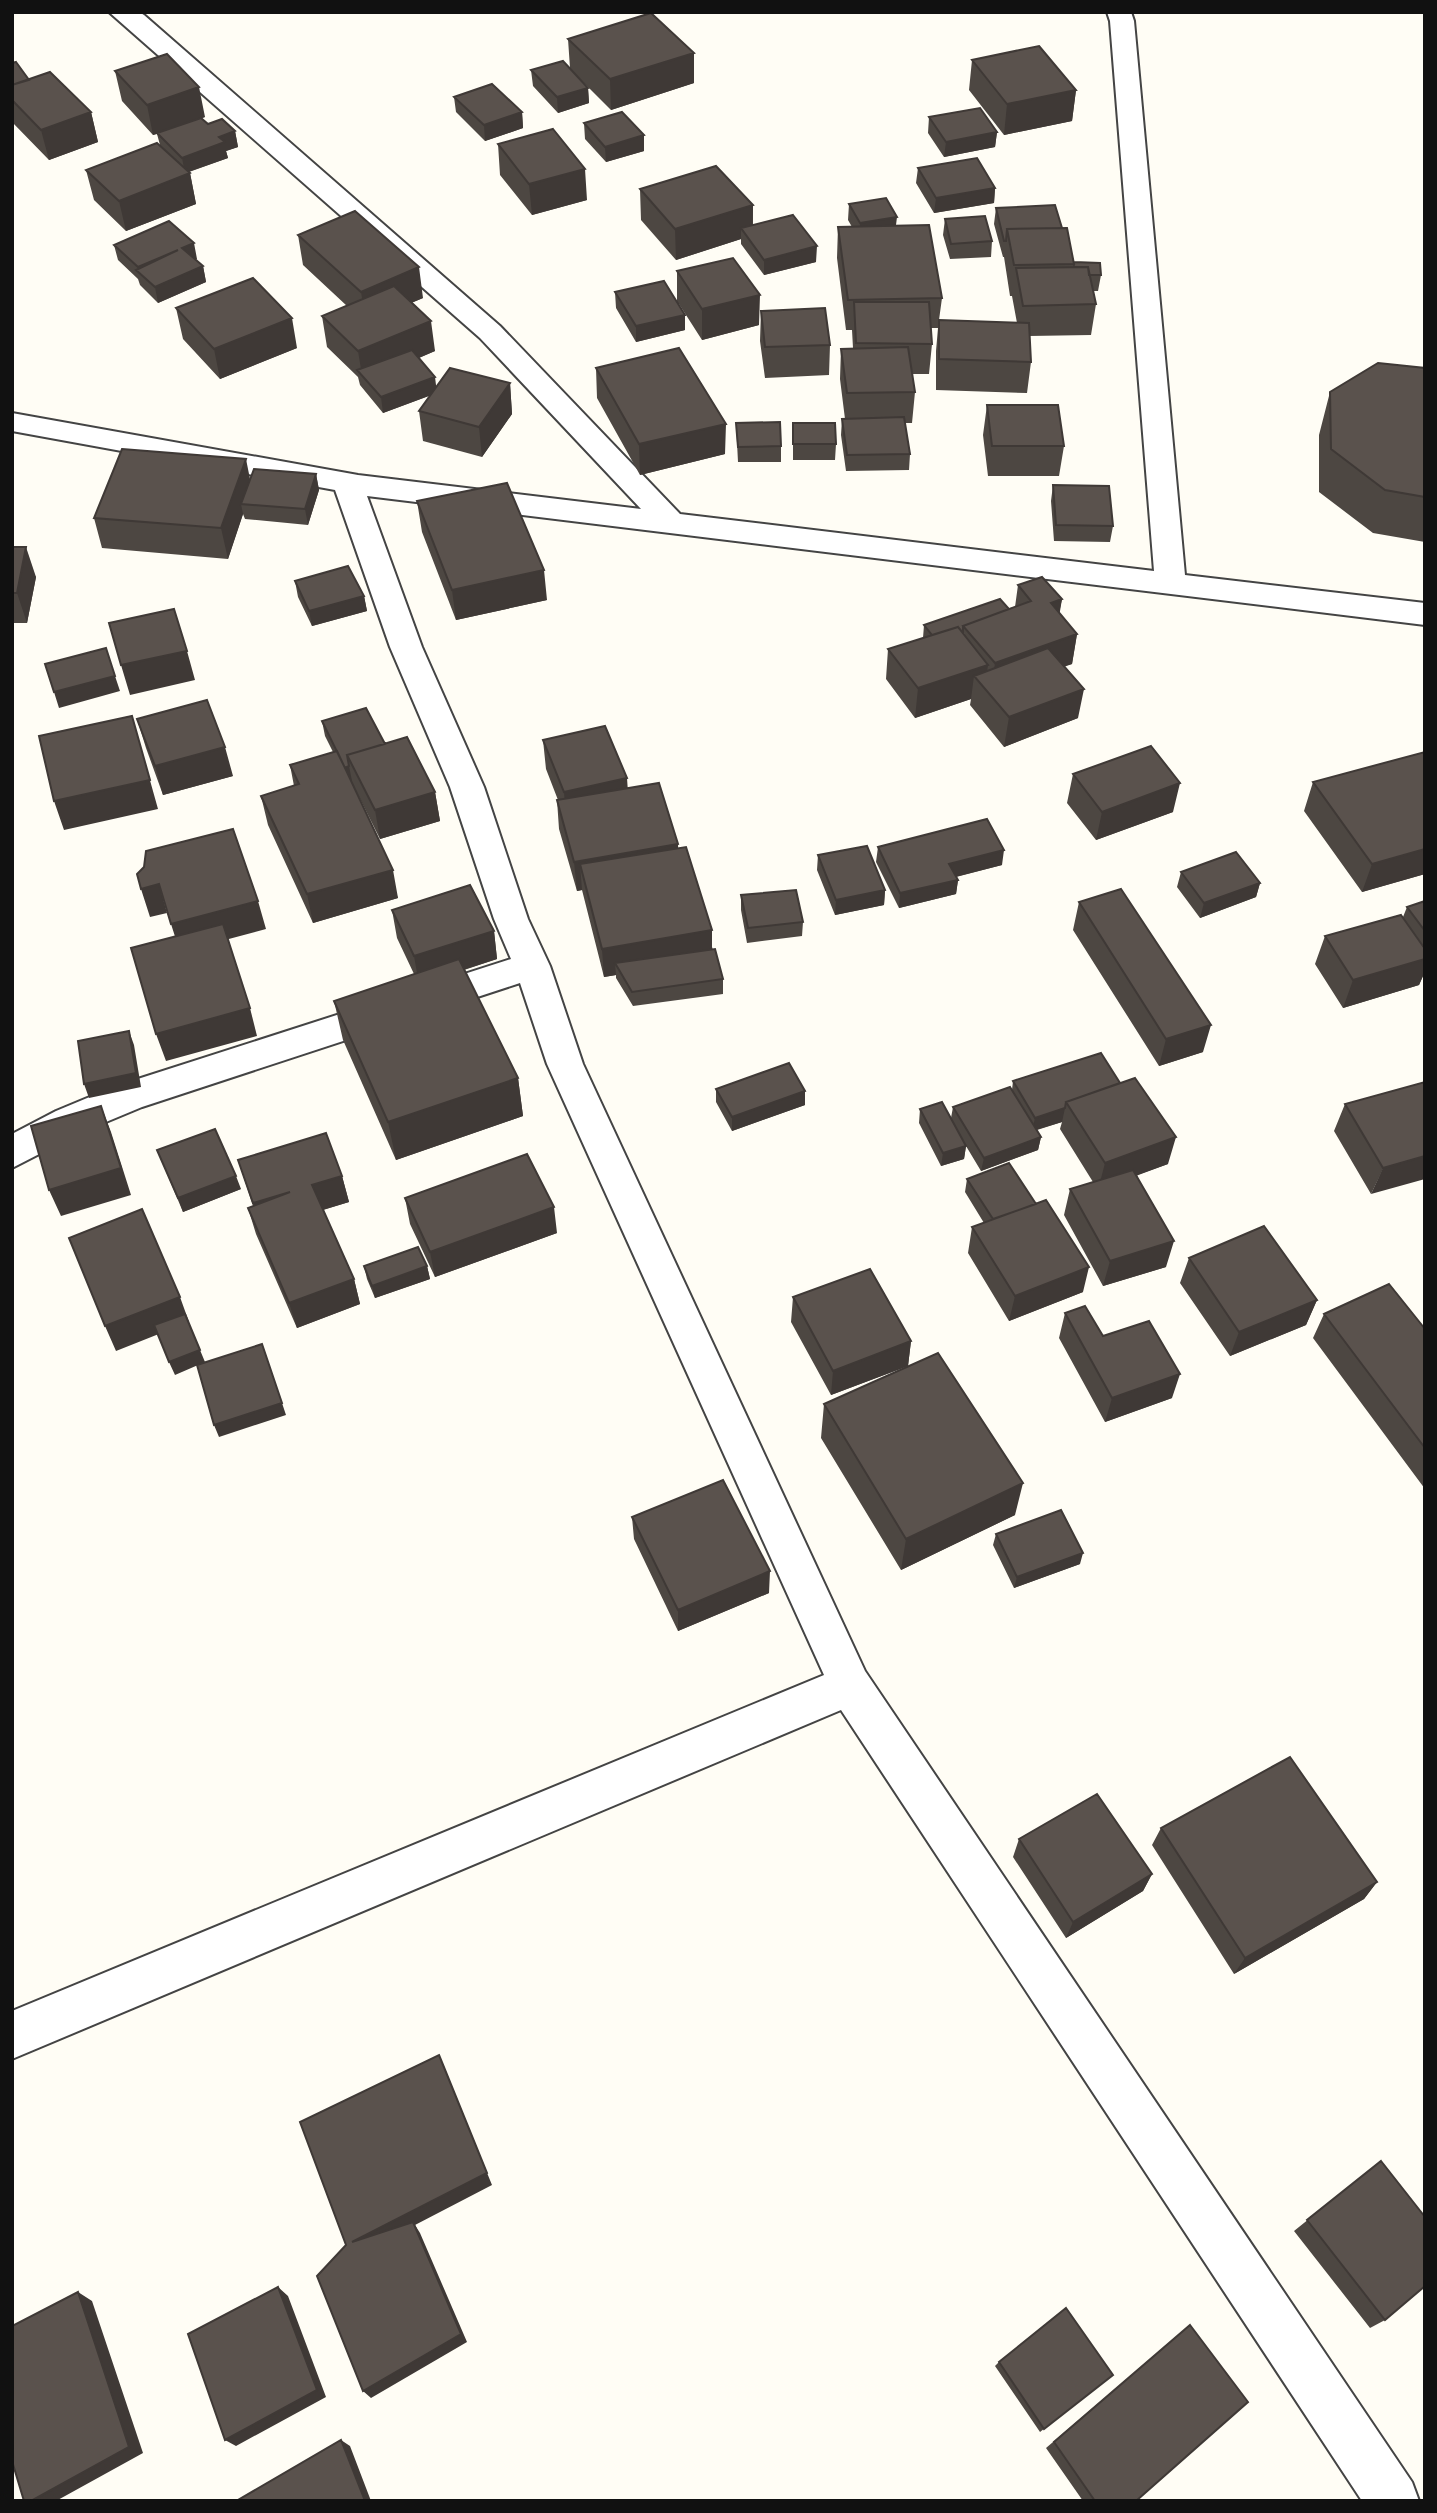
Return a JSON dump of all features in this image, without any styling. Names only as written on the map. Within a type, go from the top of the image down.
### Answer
[{"type":"street","points":[[121,12],[135,20],[490,332],[673,524]]},
{"type":"street","points":[[1119,12],[1139,197],[1170,582]]},
{"type":"street","points":[[12,422],[347,483],[1425,614]]},
{"type":"street","points":[[347,483],[406,647],[467,787],[511,919],[532,966],[565,1064],[850,1685],[1393,2501]]},
{"type":"street","points":[[12,1153],[83,1115],[208,1070],[532,966]]},
{"type":"street","points":[[12,2035],[850,1685]]},
{"type":"building","points":[[651,13],[694,53],[610,79],[568,39]]},
{"type":"building","points":[[1039,46],[1076,90],[1007,104],[972,60]]},
{"type":"building","points":[[167,54],[199,87],[147,105],[115,71]]},
{"type":"building","points":[[563,61],[588,88],[557,97],[531,70]]},
{"type":"building","points":[[16,62],[29,80],[12,85],[12,63]]},
{"type":"building","points":[[50,72],[91,112],[41,130],[12,100],[12,85]]},
{"type":"building","points":[[492,84],[522,112],[484,125],[454,97]]},
{"type":"building","points":[[980,108],[997,132],[946,142],[929,117]]},
{"type":"building","points":[[622,112],[644,135],[605,147],[584,123]]},
{"type":"building","points":[[201,118],[208,124],[222,119],[235,131],[219,137],[225,142],[182,158],[157,133]]},
{"type":"building","points":[[553,129],[585,169],[529,184],[498,144]]},
{"type":"building","points":[[157,143],[190,173],[119,201],[86,170]]},
{"type":"building","points":[[977,158],[995,188],[936,198],[918,168]]},
{"type":"building","points":[[716,166],[753,205],[675,229],[640,189]]},
{"type":"building","points":[[886,198],[897,217],[860,223],[849,204]]},
{"type":"building","points":[[1055,205],[1062,228],[1007,229],[1004,241],[996,208]]},
{"type":"building","points":[[355,211],[419,267],[361,292],[298,235]]},
{"type":"building","points":[[793,215],[817,246],[764,260],[741,228]]},
{"type":"building","points":[[985,216],[992,241],[951,244],[945,219]]},
{"type":"building","points":[[169,221],[194,243],[182,248],[203,266],[155,287],[136,270],[178,250],[138,267],[114,245]]},
{"type":"building","points":[[929,225],[942,298],[848,300],[838,227]]},
{"type":"building","points":[[1067,228],[1074,264],[1014,265],[1007,229]]},
{"type":"building","points":[[733,258],[760,295],[702,309],[677,271]]},
{"type":"building","points":[[1074,262],[1100,263],[1101,275],[1089,275],[1088,267],[1074,267]]},
{"type":"building","points":[[1088,267],[1096,304],[1023,306],[1016,268]]},
{"type":"building","points":[[253,278],[292,318],[214,349],[176,308]]},
{"type":"building","points":[[664,281],[685,315],[636,326],[615,292]]},
{"type":"building","points":[[394,286],[431,321],[358,351],[322,316]]},
{"type":"building","points":[[854,302],[929,302],[932,344],[856,343]]},
{"type":"building","points":[[825,308],[830,345],[765,347],[761,311]]},
{"type":"building","points":[[939,320],[1029,323],[1031,362],[939,359]]},
{"type":"building","points":[[908,347],[915,392],[847,393],[841,349]]},
{"type":"building","points":[[679,348],[726,424],[639,444],[596,368]]},
{"type":"building","points":[[412,350],[435,377],[381,397],[357,370]]},
{"type":"building","points":[[1378,363],[1425,368],[1425,497],[1385,490],[1331,449],[1330,392]]},
{"type":"building","points":[[450,368],[510,383],[479,427],[419,411]]},
{"type":"building","points":[[987,405],[1058,405],[1064,446],[992,446]]},
{"type":"building","points":[[904,417],[910,454],[847,455],[842,419]]},
{"type":"building","points":[[780,422],[781,446],[738,447],[736,423]]},
{"type":"building","points":[[793,423],[835,423],[836,444],[793,444]]},
{"type":"building","points":[[122,449],[246,459],[221,528],[94,518]]},
{"type":"building","points":[[254,469],[316,474],[305,509],[241,504]]},
{"type":"building","points":[[507,483],[544,570],[452,590],[417,501]]},
{"type":"building","points":[[1053,485],[1109,486],[1113,526],[1056,525]]},
{"type":"building","points":[[12,547],[26,547],[17,593],[12,593]]},
{"type":"building","points":[[348,566],[364,596],[309,611],[295,581]]},
{"type":"building","points":[[1042,577],[1062,599],[1051,603],[1077,634],[995,663],[963,626],[1031,601],[1018,585]]},
{"type":"building","points":[[1000,599],[1009,609],[963,626],[963,633],[958,627],[932,635],[924,625]]},
{"type":"building","points":[[174,609],[187,651],[121,665],[109,623]]},
{"type":"building","points":[[958,627],[988,665],[918,688],[888,649]]},
{"type":"building","points":[[106,648],[115,676],[54,692],[45,664]]},
{"type":"building","points":[[1048,648],[1084,689],[1009,717],[974,676]]},
{"type":"building","points":[[207,700],[225,747],[155,766],[137,719]]},
{"type":"building","points":[[366,708],[385,744],[347,755],[349,766],[345,768],[322,721]]},
{"type":"building","points":[[132,716],[150,780],[54,801],[39,736]]},
{"type":"building","points":[[605,726],[627,778],[564,792],[543,740]]},
{"type":"building","points":[[407,737],[435,792],[375,810],[347,755]]},
{"type":"building","points":[[1151,746],[1180,783],[1102,812],[1073,774]]},
{"type":"building","points":[[337,751],[393,870],[307,894],[261,796],[299,784],[290,765]]},
{"type":"building","points":[[1425,752],[1425,849],[1372,864],[1313,782]]},
{"type":"building","points":[[659,783],[678,844],[574,862],[557,800]]},
{"type":"building","points":[[987,819],[1004,850],[949,864],[958,880],[900,893],[878,847]]},
{"type":"building","points":[[233,829],[258,901],[171,924],[159,884],[141,889],[137,874],[144,867],[146,851]]},
{"type":"building","points":[[867,846],[885,890],[836,900],[818,855]]},
{"type":"building","points":[[686,847],[712,930],[602,949],[580,864]]},
{"type":"building","points":[[1236,852],[1260,883],[1204,903],[1181,872]]},
{"type":"building","points":[[470,885],[494,931],[414,956],[392,910]]},
{"type":"building","points":[[1121,889],[1211,1025],[1166,1039],[1079,902]]},
{"type":"building","points":[[796,890],[803,922],[748,928],[741,895]]},
{"type":"building","points":[[1425,901],[1425,931],[1407,907]]},
{"type":"building","points":[[1401,915],[1425,949],[1425,959],[1353,980],[1325,936]]},
{"type":"building","points":[[223,924],[250,1008],[156,1034],[131,948]]},
{"type":"building","points":[[715,949],[723,979],[632,992],[615,963]]},
{"type":"building","points":[[459,959],[518,1078],[388,1122],[334,1001]]},
{"type":"building","points":[[129,1031],[136,1073],[84,1084],[78,1041]]},
{"type":"building","points":[[1101,1053],[1120,1083],[1066,1102],[1065,1108],[1035,1118],[1013,1081]]},
{"type":"building","points":[[789,1063],[805,1091],[732,1117],[716,1089]]},
{"type":"building","points":[[1135,1078],[1176,1137],[1105,1163],[1066,1102]]},
{"type":"building","points":[[1425,1082],[1425,1156],[1383,1168],[1345,1104]]},
{"type":"building","points":[[1010,1087],[1041,1137],[984,1158],[953,1107]]},
{"type":"building","points":[[942,1102],[966,1146],[943,1153],[920,1109]]},
{"type":"building","points":[[101,1106],[121,1168],[49,1190],[31,1126]]},
{"type":"building","points":[[215,1129],[236,1176],[178,1198],[157,1150]]},
{"type":"building","points":[[326,1133],[342,1176],[312,1185],[354,1279],[289,1303],[248,1208],[290,1192],[253,1203],[238,1160]]},
{"type":"building","points":[[527,1154],[554,1207],[430,1252],[405,1198]]},
{"type":"building","points":[[1009,1163],[1036,1204],[993,1219],[967,1179]]},
{"type":"building","points":[[1133,1170],[1174,1241],[1110,1261],[1070,1189]]},
{"type":"building","points":[[1046,1200],[1089,1267],[1015,1296],[972,1227]]},
{"type":"building","points":[[142,1209],[180,1297],[105,1326],[69,1238]]},
{"type":"building","points":[[1264,1226],[1317,1300],[1239,1332],[1189,1258]]},
{"type":"building","points":[[418,1247],[427,1266],[372,1286],[364,1266]]},
{"type":"building","points":[[870,1269],[911,1341],[833,1371],[793,1297]]},
{"type":"building","points":[[1389,1284],[1425,1329],[1425,1448],[1324,1314]]},
{"type":"building","points":[[1085,1306],[1103,1336],[1149,1321],[1180,1374],[1112,1398],[1065,1313]]},
{"type":"building","points":[[185,1314],[200,1350],[169,1362],[154,1325]]},
{"type":"building","points":[[262,1344],[282,1403],[214,1425],[197,1365]]},
{"type":"building","points":[[938,1353],[1023,1483],[906,1539],[824,1404]]},
{"type":"building","points":[[723,1480],[770,1571],[678,1610],[632,1517]]},
{"type":"building","points":[[1061,1510],[1083,1553],[1017,1577],[996,1534]]},
{"type":"building","points":[[1290,1757],[1377,1882],[1245,1958],[1161,1828]]},
{"type":"building","points":[[1097,1794],[1152,1874],[1073,1922],[1019,1839]]},
{"type":"building","points":[[439,2055],[487,2173],[352,2242],[413,2222],[461,2334],[363,2391],[317,2276],[346,2245],[300,2122]]},
{"type":"building","points":[[1381,2161],[1425,2217],[1425,2286],[1385,2320],[1307,2220]]},
{"type":"building","points":[[278,2287],[317,2390],[225,2440],[188,2334]]},
{"type":"building","points":[[78,2292],[129,2447],[31,2501],[24,2501],[12,2461],[12,2326]]},
{"type":"building","points":[[1066,2308],[1113,2375],[1044,2429],[999,2362]]},
{"type":"building","points":[[1190,2325],[1248,2402],[1136,2501],[1095,2501],[1054,2442]]},
{"type":"building","points":[[341,2440],[365,2501],[238,2500]]}]
